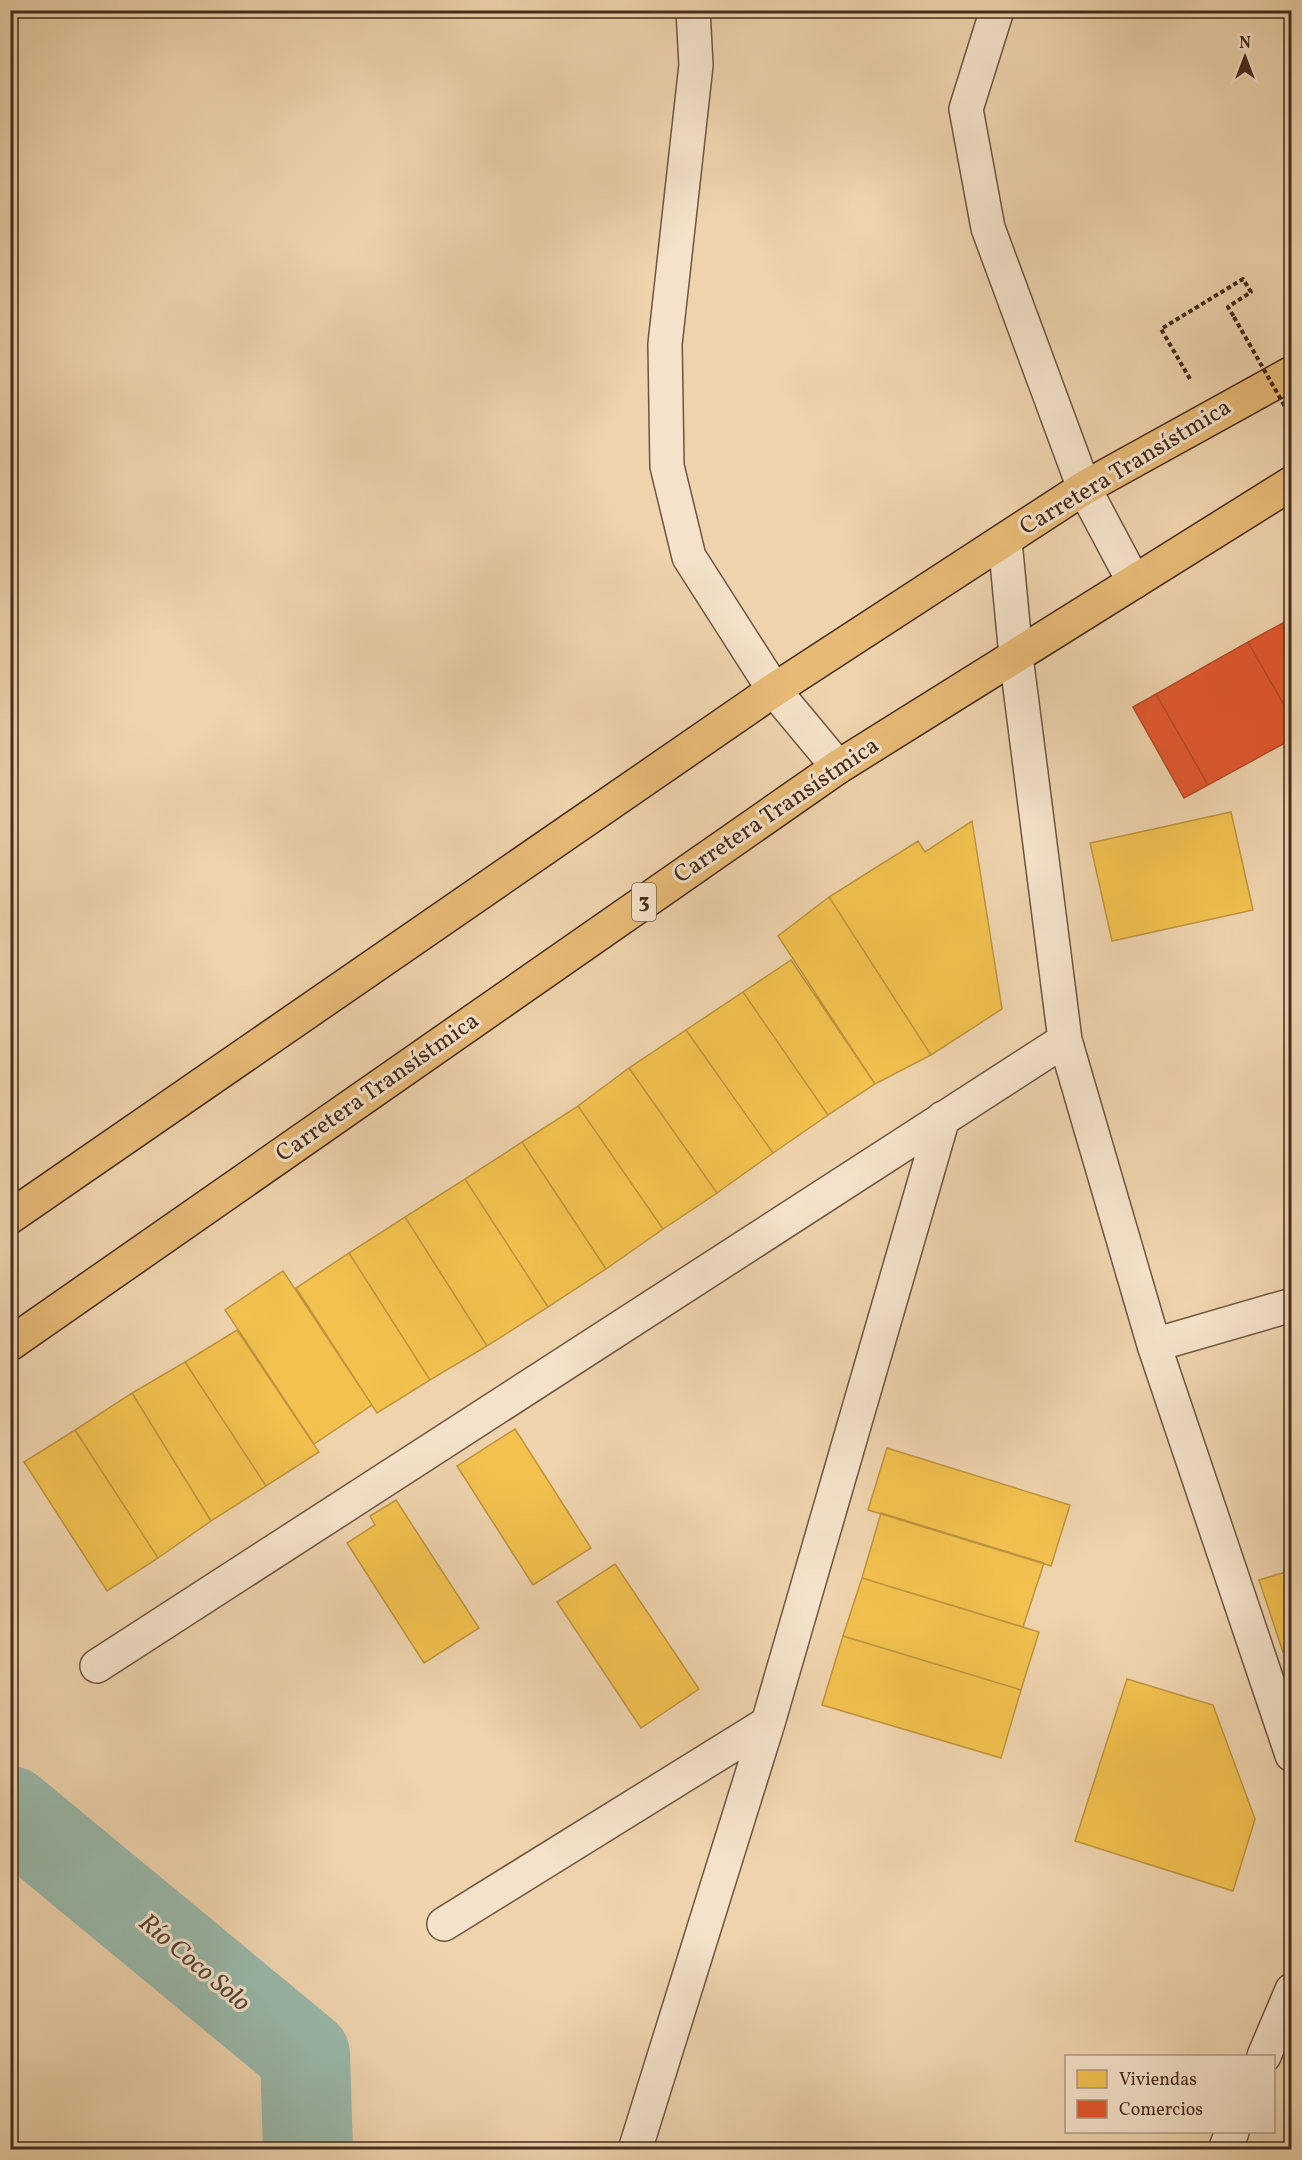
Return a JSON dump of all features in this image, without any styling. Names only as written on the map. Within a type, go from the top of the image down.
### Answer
[{"type":"main road","name":"Carretera Transístmica","points":[[10,1217],[774,690],[1084,488],[1292,372]]},
{"type":"main road","name":"Carretera Transístmica","points":[[10,1344],[838,767],[1292,483]]},
{"type":"street","points":[[693,10],[696,64],[665,344],[667,466],[689,557],[774,690],[838,767]]},
{"type":"street","points":[[997,10],[966,108],[988,228],[1084,488],[1134,582]]},
{"type":"street","points":[[1005,541],[1016,656],[1065,1040],[1154,1344],[1292,1755]]},
{"type":"street","points":[[97,1666],[1065,1040]]},
{"type":"street","points":[[634,2150],[768,1723],[943,1118]]},
{"type":"street","points":[[1154,1344],[1292,1305]]},
{"type":"street","points":[[444,1924],[768,1723]]},
{"type":"street","points":[[1264,2055],[1292,1990]]},
{"type":"street","points":[[1225,2150],[1232,2133]]},
{"type":"path","points":[[1212,416],[1161,329],[1243,279],[1251,292],[1228,307],[1292,419]]},
{"type":"building: Viviendas","points":[[1231,812],[1253,910],[1112,941],[1090,843]]},
{"type":"building: Viviendas","points":[[972,821],[1002,1009],[931,1055],[829,897],[918,841],[925,852]]},
{"type":"building: Viviendas","points":[[829,897],[931,1055],[875,1084],[778,936]]},
{"type":"building: Viviendas","points":[[791,960],[875,1084],[828,1115],[743,992]]},
{"type":"building: Viviendas","points":[[743,992],[828,1115],[773,1153],[686,1030]]},
{"type":"building: Viviendas","points":[[686,1030],[773,1153],[717,1193],[629,1068]]},
{"type":"building: Viviendas","points":[[629,1068],[717,1193],[663,1229],[578,1106]]},
{"type":"building: Viviendas","points":[[578,1106],[663,1229],[606,1269],[522,1142]]},
{"type":"building: Viviendas","points":[[522,1142],[606,1269],[548,1307],[465,1179]]},
{"type":"building: Viviendas","points":[[465,1179],[548,1307],[487,1346],[405,1217]]},
{"type":"building: Viviendas","points":[[405,1217],[487,1346],[430,1380],[349,1253]]},
{"type":"building: Viviendas","points":[[349,1253],[430,1380],[377,1413],[296,1288]]},
{"type":"building: Viviendas","points":[[283,1271],[372,1405],[314,1444],[225,1310]]},
{"type":"building: Viviendas","points":[[237,1330],[319,1452],[266,1486],[185,1362]]},
{"type":"building: Viviendas","points":[[185,1362],[266,1486],[211,1521],[132,1393]]},
{"type":"building: Viviendas","points":[[132,1393],[211,1521],[158,1558],[75,1430]]},
{"type":"building: Viviendas","points":[[515,1429],[591,1548],[533,1585],[457,1466]]},
{"type":"building: Viviendas","points":[[75,1430],[158,1558],[107,1591],[24,1462]]},
{"type":"building: Viviendas","points":[[887,1448],[1070,1505],[1051,1566],[868,1510]]},
{"type":"building: Viviendas","points":[[396,1500],[479,1628],[424,1663],[347,1543],[375,1525],[370,1516]]},
{"type":"building: Viviendas","points":[[881,1513],[1044,1563],[1023,1627],[862,1578]]},
{"type":"building: Viviendas","points":[[615,1564],[699,1689],[641,1728],[557,1602]]},
{"type":"building: Viviendas","points":[[1292,1570],[1292,1650],[1283,1652],[1259,1580]]},
{"type":"building: Viviendas","points":[[862,1578],[1039,1632],[1021,1690],[843,1636]]},
{"type":"building: Viviendas","points":[[843,1636],[1021,1690],[1001,1758],[822,1705]]},
{"type":"building: Viviendas","points":[[1127,1679],[1213,1705],[1255,1819],[1233,1891],[1075,1841]]},
{"type":"building: Comercios","points":[[1292,618],[1292,719],[1248,642]]},
{"type":"building: Comercios","points":[[1248,642],[1292,719],[1292,739],[1208,785],[1156,694]]},
{"type":"building: Comercios","points":[[1156,694],[1208,785],[1184,798],[1133,707]]},
{"type":"waterway","name":"Río Coco Solo","points":[[10,1811],[305,2055],[308,2150]]}]
